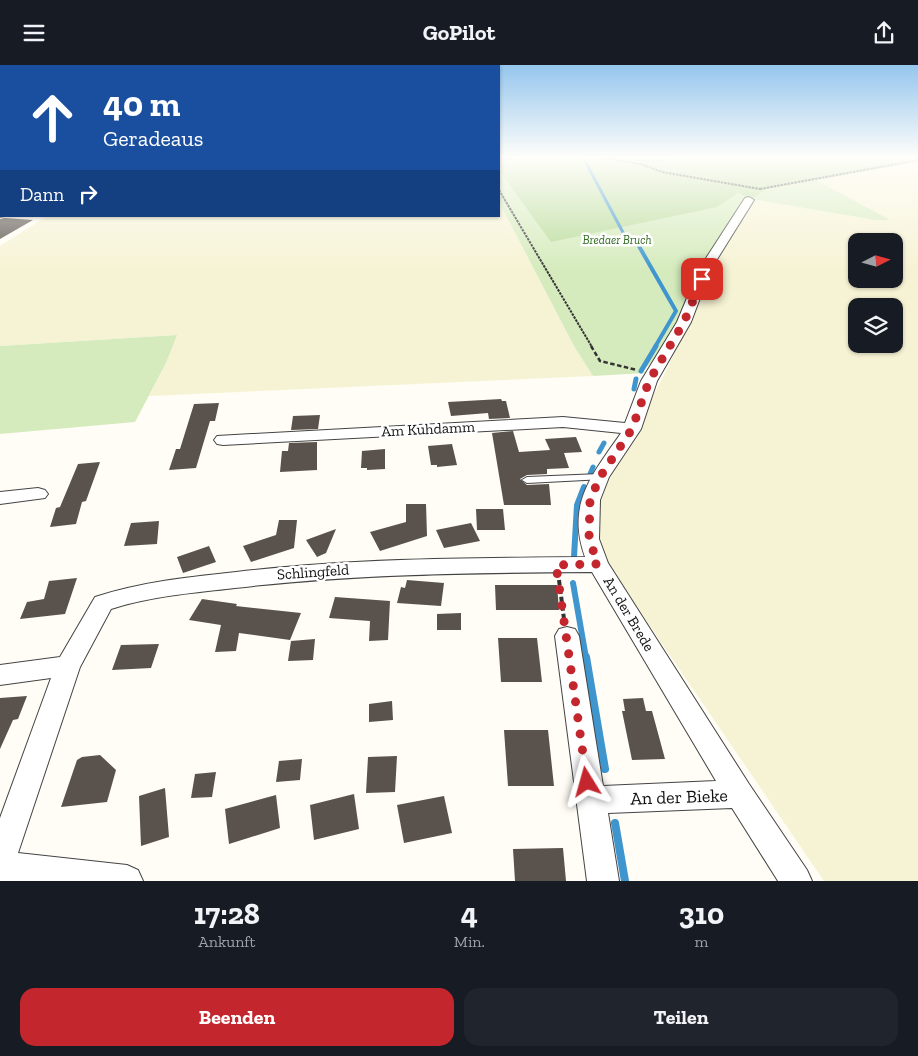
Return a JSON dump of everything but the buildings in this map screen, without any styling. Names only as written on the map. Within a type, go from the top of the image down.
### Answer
[{"type":"street","name":"An der Brede","points":[[749,200],[705,269],[684,322],[653,374],[632,429],[600,477],[590,500],[589,539],[598,564],[739,794],[796,881]]},
{"type":"street","name":"Am Kuhdamm","points":[[223,440],[563,422],[632,429]]},
{"type":"street","points":[[0,498],[38,494]]},
{"type":"street","name":"Schlingfeld","points":[[0,860],[68,666],[103,603],[126,594],[262,576],[389,567],[598,564]]},
{"type":"street","points":[[566,636],[603,881]]},
{"type":"street","points":[[0,675],[68,666]]},
{"type":"street","name":"An der Bieke","points":[[590,800],[739,794]]},
{"type":"street","points":[[0,866],[127,881]]},
{"type":"lane","points":[[527,480],[600,477]]},
{"type":"path","points":[[502,195],[600,361],[653,374]]},
{"type":"path","points":[[556,565],[566,636]]},
{"type":"shaded area","points":[[844,195],[918,195],[918,881],[824,881],[609,566],[598,536],[598,501],[666,371],[721,255],[752,199],[875,220],[889,220]]},
{"type":"shaded area","points":[[500,204],[575,348],[593,376],[149,396],[166,363],[176,335],[0,346],[0,246],[45,217],[500,217]]},
{"type":"green space","name":"Bredaer Bruch","points":[[500,195],[755,195],[745,201],[702,263],[682,315],[662,350],[648,366],[643,368],[645,373],[593,376],[575,348],[500,204]]},
{"type":"green space","points":[[517,195],[735,195],[717,207],[551,242]]},
{"type":"green space","points":[[743,195],[758,195],[752,199]]},
{"type":"green space","points":[[758,195],[844,195],[890,220],[875,220],[752,199]]},
{"type":"green space","points":[[177,335],[166,363],[135,422],[0,434],[0,346]]},
{"type":"waterway","points":[[603,195],[627,240],[633,241]]},
{"type":"waterway","points":[[627,239],[636,241],[676,311],[655,347]]},
{"type":"waterway","points":[[641,371],[656,346]]},
{"type":"waterway","points":[[634,389],[636,379]]},
{"type":"waterway","points":[[599,452],[604,443]]},
{"type":"waterway","points":[[590,474],[593,467]]},
{"type":"waterway","points":[[574,557],[577,505],[584,487]]},
{"type":"waterway","points":[[573,583],[586,658]]},
{"type":"waterway","points":[[586,657],[605,769]]},
{"type":"waterway","points":[[615,823],[625,881]]},
{"type":"route","points":[[587,782],[556,565],[598,564],[589,539],[590,500],[600,477],[632,429],[649,381],[676,338],[691,308],[702,279]]}]
